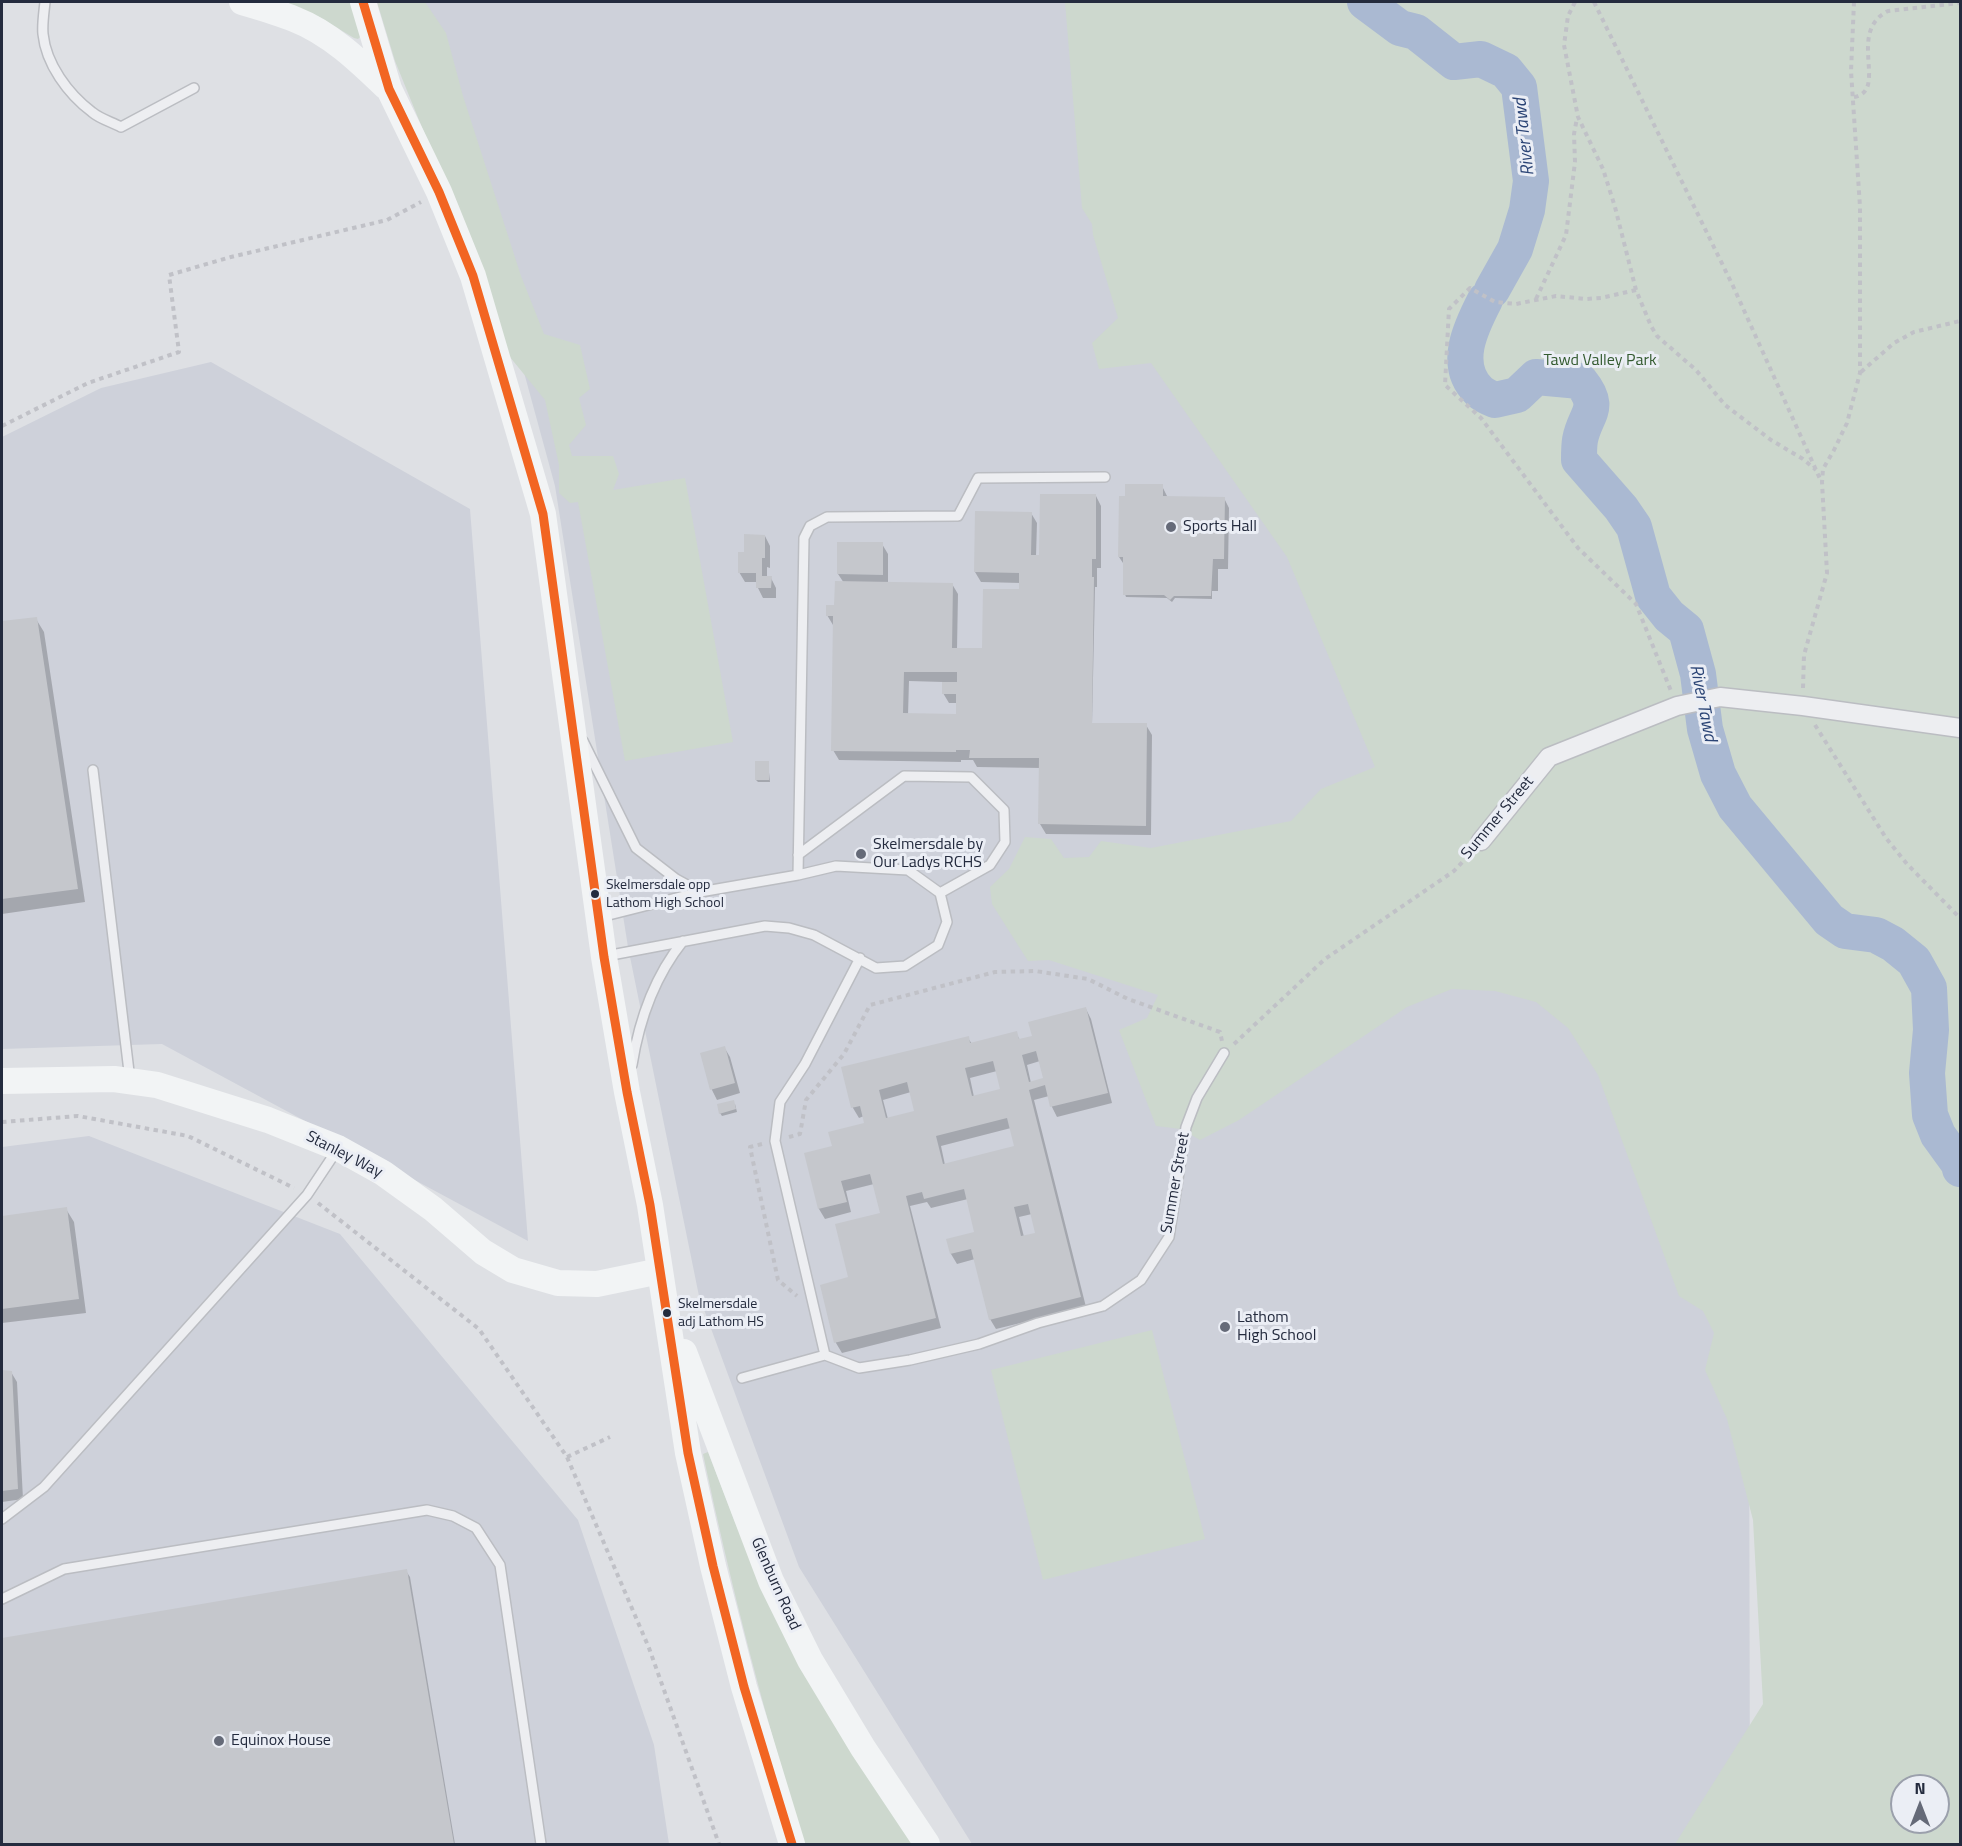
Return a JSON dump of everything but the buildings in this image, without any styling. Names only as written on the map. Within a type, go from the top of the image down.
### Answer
[{"type":"street","name":"Glenburn Road","points":[[242,2],[296,20],[328,37],[358,60],[389,90]]},
{"type":"street","name":"Glenburn Road","points":[[363,2],[389,90],[439,192],[473,276],[543,514],[604,957],[627,1092],[650,1205],[688,1453],[713,1566],[744,1687],[792,1845]]},
{"type":"street","name":"Summer Street","points":[[1481,841],[1549,757],[1677,706],[1720,697],[1960,728]]},
{"type":"street","name":"Stanley Way","points":[[2,1081],[114,1079],[130,1081],[157,1085],[268,1120],[338,1148],[383,1173],[433,1209],[483,1252],[513,1270],[558,1283],[597,1284],[660,1271]]},
{"type":"street","name":"Glenburn Road","points":[[665,1304],[771,1581],[816,1670],[863,1748],[927,1845]]},
{"type":"lane","points":[[45,2],[43,33],[47,54],[62,80],[92,113],[121,127],[194,88]]},
{"type":"lane","points":[[44,15],[51,2]]},
{"type":"lane","points":[[798,875],[804,538],[810,526],[827,517],[958,516],[978,478],[1105,477]]},
{"type":"lane","points":[[570,714],[636,848],[676,879],[700,892]]},
{"type":"lane","points":[[93,770],[130,1081]]},
{"type":"lane","points":[[798,855],[904,776],[971,777],[1004,810],[1005,842],[990,865],[940,893]]},
{"type":"lane","points":[[599,918],[700,892],[836,866],[908,870],[940,893],[947,922],[938,945],[906,966],[876,968],[814,935],[789,928],[765,926],[604,957]]},
{"type":"lane","points":[[627,1092],[636,1041],[647,1006],[668,960],[683,941]]},
{"type":"lane","points":[[742,1378],[825,1355],[775,1141],[780,1102],[805,1064],[860,958]]},
{"type":"lane","name":"Summer Street","points":[[825,1355],[859,1368],[922,1358],[979,1344],[1038,1323],[1103,1306],[1141,1280],[1169,1237],[1186,1127],[1197,1098],[1224,1053]]},
{"type":"lane","points":[[2,1519],[44,1487],[307,1195],[338,1148]]},
{"type":"lane","points":[[2,1599],[64,1569],[428,1510],[453,1516],[476,1528],[500,1565],[542,1845]]},
{"type":"path","points":[[1575,2],[1568,16],[1564,45],[1578,117],[1604,169],[1636,290],[1657,336],[1696,370],[1725,405],[1816,470]]},
{"type":"path","points":[[1594,2],[1733,286],[1822,482]]},
{"type":"path","points":[[1854,2],[1851,72],[1860,207],[1860,373],[1847,423],[1822,469],[1827,573],[1804,655],[1803,706],[1886,838],[1907,864],[1960,918]]},
{"type":"path","points":[[1854,97],[1866,91],[1869,82],[1868,40],[1871,25],[1879,15],[1888,11],[1960,3]]},
{"type":"path","points":[[1536,299],[1566,235],[1575,162],[1574,134],[1578,117]]},
{"type":"path","points":[[2,426],[88,383],[179,352],[170,275],[231,257],[387,220],[439,192]]},
{"type":"path","points":[[1636,290],[1594,298],[1556,296],[1516,304],[1496,302],[1470,288],[1449,309],[1445,386],[1481,418],[1578,548],[1636,604],[1677,706]]},
{"type":"path","points":[[1860,373],[1894,343],[1914,332],[1960,321]]},
{"type":"path","name":"Summer Street","points":[[1224,1053],[1326,959],[1454,871],[1481,841]]},
{"type":"path","points":[[805,1304],[778,1280],[750,1147],[800,1134],[806,1100],[844,1053],[870,1005],[995,972],[1035,971],[1088,980],[1128,999],[1220,1032],[1224,1053]]},
{"type":"path","points":[[2,1122],[78,1116],[188,1136],[307,1195],[479,1329],[567,1456],[649,1648],[719,1845]]},
{"type":"path","points":[[567,1456],[610,1437]]},
{"type":"shaded area","points":[[410,2],[1095,2],[1749,1358],[1750,1844],[972,1844],[799,1567],[699,1296],[628,947],[555,486],[469,171]]},
{"type":"shaded area","points":[[211,362],[470,509],[528,1241],[162,1044],[2,1049],[2,437],[101,388]]},
{"type":"shaded area","points":[[89,1136],[340,1234],[578,1520],[654,1745],[669,1844],[2,1844],[2,1147]]},
{"type":"green space","points":[[278,2],[350,2],[361,36],[358,39],[354,38],[319,17]]},
{"type":"green space","points":[[377,2],[425,2],[446,33],[463,96],[521,276],[544,334],[580,345],[590,389],[579,398],[586,425],[569,445],[572,456],[613,456],[619,474],[613,490],[685,478],[733,742],[625,761],[578,502],[570,503],[559,493],[559,465],[545,400],[505,351],[464,231],[395,61]]},
{"type":"green space","name":"Tawd Valley Park","points":[[1065,2],[1960,2],[1960,1844],[1675,1844],[1763,1704],[1753,1520],[1727,1419],[1705,1370],[1714,1333],[1703,1311],[1679,1296],[1598,1075],[1568,1028],[1536,1002],[1495,991],[1452,989],[1407,1007],[1239,1120],[1200,1140],[1181,1129],[1156,1126],[1119,1030],[1147,1018],[1158,995],[1049,960],[1028,961],[992,904],[990,887],[1009,869],[1025,837],[1051,839],[1064,858],[1089,857],[1101,841],[1151,848],[1291,821],[1321,789],[1375,767],[1287,557],[1151,363],[1099,369],[1092,343],[1118,318],[1093,235],[1092,224],[1082,208]]},
{"type":"green space","points":[[1152,1330],[1205,1539],[1043,1580],[991,1370]]},
{"type":"green space","points":[[708,1452],[735,1522],[779,1621],[915,1844],[805,1844],[762,1699],[737,1602],[703,1454]]},
{"type":"waterway","name":"River Tawd","points":[[1365,2],[1400,28],[1416,32],[1454,62],[1481,59],[1506,71],[1519,87],[1531,181],[1527,210],[1515,249],[1492,290]]},
{"type":"waterway","name":"River Tawd","points":[[1485,300],[1474,322],[1465,358],[1471,381],[1481,392],[1495,400],[1517,395],[1536,377],[1580,381],[1587,390],[1591,405],[1580,440],[1579,460],[1621,508],[1634,527],[1653,596],[1669,616],[1686,630],[1698,674],[1705,729],[1718,774],[1735,807],[1829,920],[1845,931],[1876,935],[1893,944],[1914,961],[1929,988],[1931,1030],[1927,1073],[1930,1115],[1938,1135],[1959,1164],[1960,1169]]},
{"type":"transit line","points":[[363,2],[389,89],[439,192],[473,276],[543,514],[604,957],[627,1092],[650,1205],[688,1453],[713,1566],[744,1687],[792,1844]]},
{"type":"place","name":"Sports Hall","points":[[1171,527]]},
{"type":"place","name":"Skelmersdale by Our Ladys RCHS","points":[[861,854]]},
{"type":"place","name":"Skelmersdale opp Lathom High School","points":[[595,894]]},
{"type":"place","name":"Skelmersdale adj Lathom HS","points":[[667,1313]]},
{"type":"place","name":"Lathom High School","points":[[1225,1327]]},
{"type":"place","name":"Equinox House","points":[[219,1741]]}]
